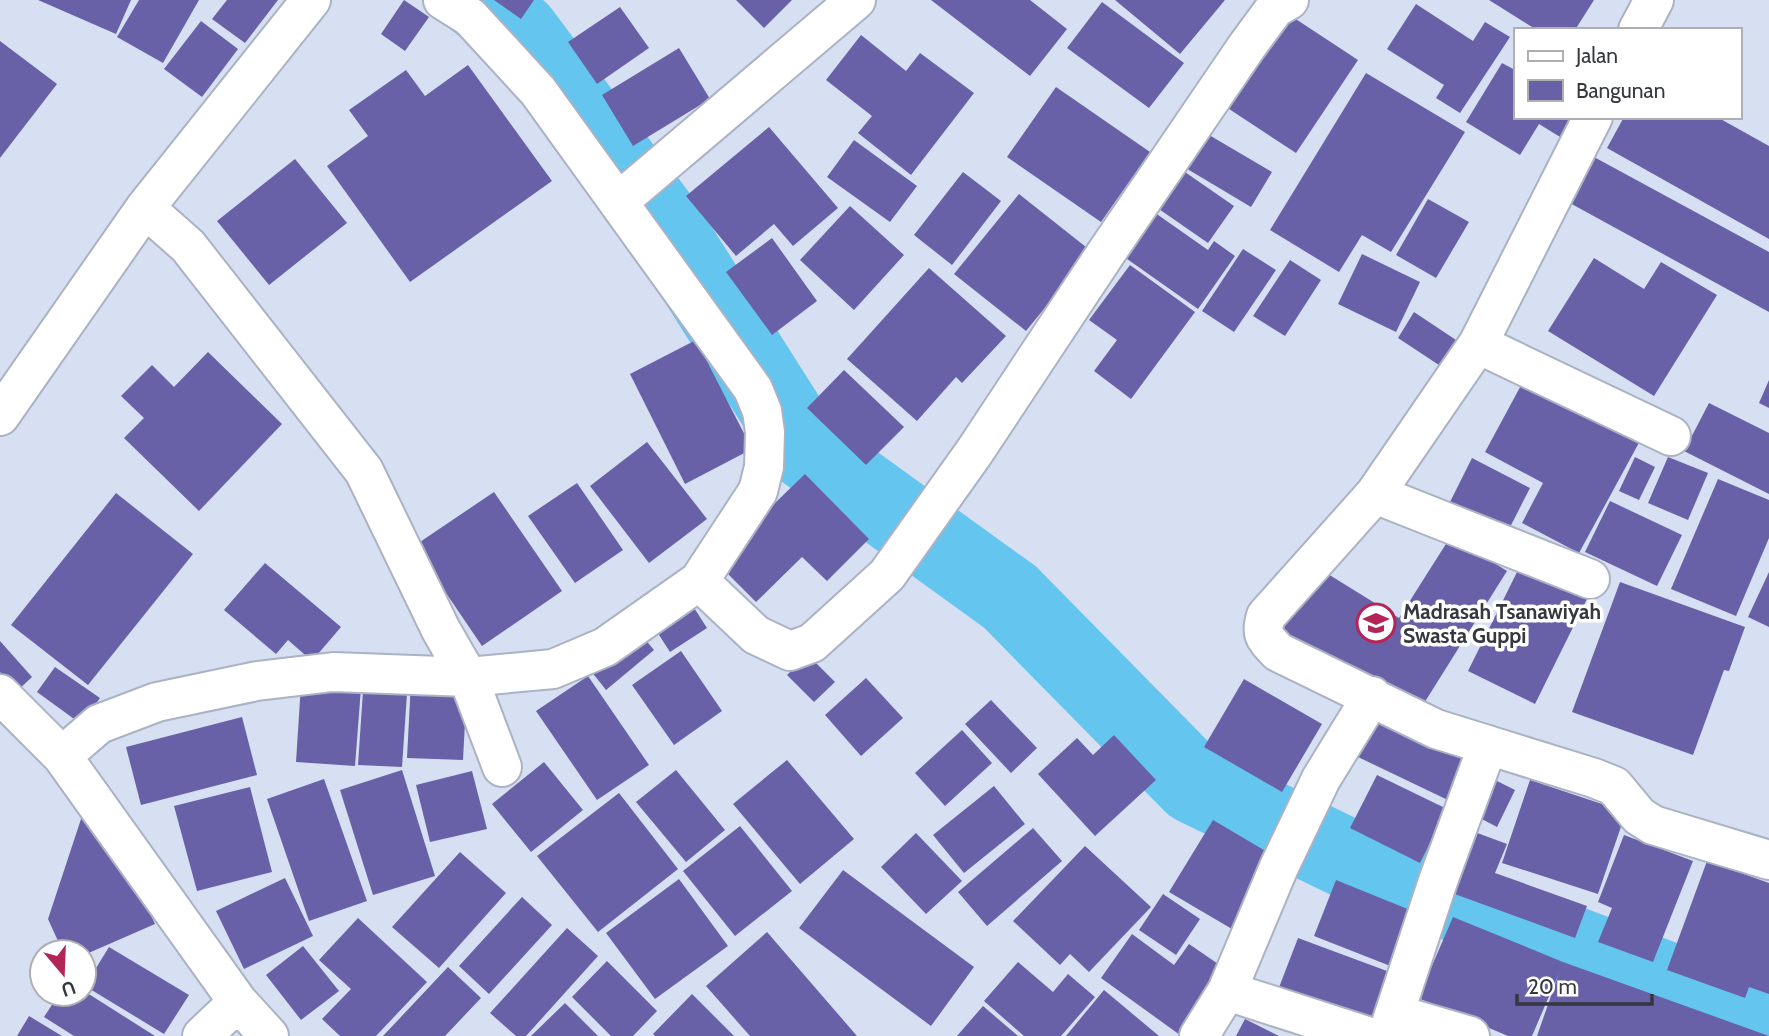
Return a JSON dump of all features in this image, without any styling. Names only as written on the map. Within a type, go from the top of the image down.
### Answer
[{"type":"street","points":[[0,416],[145,208],[310,0]]},
{"type":"street","points":[[62,756],[99,724],[157,702],[257,681],[333,672],[468,677],[553,669],[605,647],[699,580],[758,491],[764,467],[765,432],[762,411],[753,389],[621,199],[538,91],[470,17],[443,0]]},
{"type":"street","points":[[621,199],[856,0]]},
{"type":"street","points":[[699,580],[756,635],[790,651],[812,643],[887,575],[941,500],[1247,46],[1275,8],[1289,0]]},
{"type":"street","points":[[1639,28],[1654,0]]},
{"type":"street","points":[[1592,119],[1478,344],[1375,494],[1266,616],[1262,629],[1265,638],[1278,652],[1436,729],[1594,778],[1614,786],[1639,816],[1653,825],[1769,860]]},
{"type":"street","points":[[145,208],[188,246],[364,471],[442,631],[468,677],[502,767]]},
{"type":"street","points":[[1478,344],[1671,436]]},
{"type":"street","points":[[1375,494],[1590,579]]},
{"type":"street","points":[[0,694],[62,756],[238,1002],[269,1036]]},
{"type":"street","points":[[1199,1036],[1227,991],[1279,867],[1321,779],[1372,696]]},
{"type":"street","points":[[1383,1029],[1488,745]]},
{"type":"street","points":[[1227,991],[1383,1029],[1470,1036]]},
{"type":"street","points":[[202,1036],[238,1002]]},
{"type":"building","points":[[38,0],[131,0],[116,34]]},
{"type":"building","points":[[139,0],[199,0],[163,63],[117,37]]},
{"type":"building","points":[[227,0],[278,0],[245,43],[212,19]]},
{"type":"building","points":[[404,0],[429,17],[405,51],[381,34]]},
{"type":"building","points":[[494,0],[534,0],[521,19]]},
{"type":"building","points":[[736,0],[792,0],[764,28]]},
{"type":"building","points":[[931,0],[1030,0],[1067,29],[1030,76]]},
{"type":"building","points":[[1115,0],[1225,0],[1180,54]]},
{"type":"building","points":[[1489,0],[1594,0],[1576,28],[1534,28]]},
{"type":"building","points":[[1102,2],[1184,63],[1149,108],[1067,48]]},
{"type":"building","points":[[1416,4],[1473,41],[1485,22],[1510,37],[1460,113],[1436,98],[1444,85],[1387,49]]},
{"type":"building","points":[[620,7],[649,48],[597,84],[568,42]]},
{"type":"building","points":[[1282,10],[1358,60],[1296,153],[1220,103]]},
{"type":"building","points":[[201,21],[238,49],[202,97],[164,69]]},
{"type":"building","points":[[861,35],[906,71],[920,53],[974,93],[911,175],[858,133],[872,116],[826,80]]},
{"type":"building","points":[[0,41],[57,84],[0,158]]},
{"type":"building","points":[[679,48],[710,99],[633,146],[602,95]]},
{"type":"building","points":[[1502,63],[1514,69],[1514,119],[1578,119],[1565,140],[1539,124],[1520,155],[1466,122]]},
{"type":"building","points":[[468,65],[552,181],[410,282],[327,166],[368,136],[349,110],[406,70],[425,96]]},
{"type":"building","points":[[1366,73],[1465,132],[1391,252],[1362,235],[1339,272],[1270,230]]},
{"type":"building","points":[[1056,87],[1150,152],[1101,222],[1007,157]]},
{"type":"building","points":[[1623,119],[1721,119],[1769,146],[1769,239],[1607,148]]},
{"type":"building","points":[[769,127],[838,208],[793,246],[774,224],[736,256],[686,196]]},
{"type":"building","points":[[1204,132],[1272,172],[1251,207],[1184,167]]},
{"type":"building","points":[[854,140],[917,186],[890,222],[827,177]]},
{"type":"building","points":[[1594,157],[1769,252],[1769,312],[1568,202]]},
{"type":"building","points":[[295,159],[347,223],[269,285],[217,221]]},
{"type":"building","points":[[1182,170],[1234,206],[1208,243],[1156,207]]},
{"type":"building","points":[[963,172],[1001,201],[952,265],[914,235]]},
{"type":"building","points":[[1019,194],[1091,251],[1026,331],[954,274]]},
{"type":"building","points":[[1428,199],[1469,222],[1436,278],[1396,255]]},
{"type":"building","points":[[850,206],[904,255],[854,310],[800,260]]},
{"type":"building","points":[[1151,210],[1208,250],[1214,241],[1235,256],[1198,309],[1120,254]]},
{"type":"building","points":[[772,238],[817,301],[772,335],[726,272]]},
{"type":"building","points":[[1243,249],[1276,270],[1234,332],[1202,311]]},
{"type":"building","points":[[1362,254],[1420,282],[1396,332],[1338,304]]},
{"type":"building","points":[[1594,258],[1644,289],[1661,262],[1717,295],[1654,396],[1548,331]]},
{"type":"building","points":[[1290,260],[1321,280],[1285,336],[1253,316]]},
{"type":"building","points":[[1130,265],[1195,312],[1131,399],[1094,371],[1117,340],[1089,320]]},
{"type":"building","points":[[929,268],[1006,336],[962,383],[956,377],[917,421],[847,359]]},
{"type":"building","points":[[1414,312],[1462,344],[1445,369],[1398,338]]},
{"type":"building","points":[[696,340],[752,449],[685,484],[630,374]]},
{"type":"building","points":[[208,352],[282,424],[199,511],[124,438],[144,418],[121,396],[152,365],[174,387]]},
{"type":"building","points":[[844,370],[904,427],[866,465],[807,408]]},
{"type":"building","points":[[1525,378],[1641,439],[1579,553],[1522,523],[1543,483],[1485,452]]},
{"type":"building","points":[[1769,380],[1769,408],[1759,403]]},
{"type":"building","points":[[1709,403],[1769,433],[1769,494],[1684,451]]},
{"type":"building","points":[[647,442],[707,519],[649,563],[590,486]]},
{"type":"building","points":[[1635,457],[1655,467],[1639,500],[1619,491]]},
{"type":"building","points":[[1668,457],[1708,473],[1688,520],[1648,503]]},
{"type":"building","points":[[1472,458],[1530,488],[1506,535],[1448,506]]},
{"type":"building","points":[[805,474],[869,539],[827,581],[802,557],[756,602],[715,561]]},
{"type":"building","points":[[1718,479],[1769,500],[1769,538],[1736,616],[1671,589]]},
{"type":"building","points":[[577,483],[623,550],[575,583],[528,516]]},
{"type":"building","points":[[494,492],[562,591],[482,646],[414,546]]},
{"type":"building","points":[[116,493],[193,554],[88,685],[11,625]]},
{"type":"building","points":[[1610,501],[1682,535],[1657,586],[1585,552]]},
{"type":"building","name":"Madrasah Tsanawiyah Swasta Guppi","points":[[1451,536],[1507,571],[1416,716],[1275,629],[1315,566],[1399,618]]},
{"type":"building","points":[[265,563],[341,627],[312,661],[288,640],[276,654],[224,610]]},
{"type":"building","points":[[1520,566],[1587,599],[1535,704],[1468,671]]},
{"type":"building","points":[[1769,572],[1769,627],[1748,617]]},
{"type":"building","points":[[1620,582],[1745,627],[1729,671],[1724,670],[1693,755],[1572,712]]},
{"type":"building","points":[[689,600],[707,628],[670,652],[652,624]]},
{"type":"building","points":[[639,632],[654,650],[606,690],[591,671]]},
{"type":"building","points":[[0,641],[32,677],[17,691],[0,672]]},
{"type":"building","points":[[681,651],[722,711],[674,745],[632,685]]},
{"type":"building","points":[[808,655],[835,682],[814,702],[787,675]]},
{"type":"building","points":[[55,667],[100,698],[81,724],[37,692]]},
{"type":"building","points":[[364,676],[408,679],[402,767],[358,765]]},
{"type":"building","points":[[588,676],[649,765],[597,800],[536,711]]},
{"type":"building","points":[[866,678],[903,718],[861,756],[825,715]]},
{"type":"building","points":[[1244,679],[1322,724],[1282,792],[1204,747]]},
{"type":"building","points":[[411,681],[467,684],[463,760],[407,758]]},
{"type":"building","points":[[301,684],[361,688],[355,766],[296,762]]},
{"type":"building","points":[[991,700],[1037,748],[1011,773],[965,724]]},
{"type":"building","points":[[1383,708],[1477,753],[1452,802],[1358,757]]},
{"type":"building","points":[[242,717],[257,775],[141,805],[126,747]]},
{"type":"building","points":[[962,730],[992,763],[945,806],[915,773]]},
{"type":"building","points":[[1114,735],[1156,780],[1095,836],[1038,774],[1077,738],[1093,755]]},
{"type":"building","points":[[787,760],[854,839],[800,884],[733,804]]},
{"type":"building","points":[[544,762],[583,810],[531,852],[492,804]]},
{"type":"building","points":[[402,770],[435,876],[373,895],[340,790]]},
{"type":"building","points":[[676,770],[725,830],[686,862],[636,802]]},
{"type":"building","points":[[472,771],[487,829],[430,842],[416,785]]},
{"type":"building","points":[[1377,775],[1447,809],[1420,863],[1350,828]]},
{"type":"building","points":[[324,779],[367,901],[309,921],[267,799]]},
{"type":"building","points":[[1493,779],[1515,790],[1497,827],[1476,816]]},
{"type":"building","points":[[1530,780],[1626,812],[1598,894],[1502,863]]},
{"type":"building","points":[[994,786],[1025,824],[964,873],[933,835]]},
{"type":"building","points":[[250,787],[272,872],[197,891],[174,806]]},
{"type":"building","points":[[619,793],[678,869],[598,932],[537,856]]},
{"type":"building","points":[[82,816],[135,880],[155,924],[98,949],[98,938],[57,938],[48,919]]},
{"type":"building","points":[[1213,820],[1276,857],[1232,929],[1169,892]]},
{"type":"building","points":[[740,826],[792,891],[735,936],[683,871]]},
{"type":"building","points":[[1033,828],[1062,861],[987,926],[958,892]]},
{"type":"building","points":[[1464,828],[1507,844],[1495,873],[1587,906],[1575,938],[1441,889]]},
{"type":"building","points":[[916,833],[962,881],[926,914],[881,867]]},
{"type":"building","points":[[1624,835],[1693,861],[1653,962],[1598,942],[1612,908],[1598,902]]},
{"type":"building","points":[[1085,846],[1151,907],[1089,972],[1070,954],[1060,965],[1013,921]]},
{"type":"building","points":[[460,852],[506,893],[439,968],[392,927]]},
{"type":"building","points":[[1707,861],[1769,883],[1769,994],[1749,987],[1745,998],[1667,970]]},
{"type":"building","points":[[843,870],[974,967],[931,1026],[799,928]]},
{"type":"building","points":[[285,878],[313,936],[244,969],[216,911]]},
{"type":"building","points":[[679,879],[728,946],[655,999],[606,933]]},
{"type":"building","points":[[1336,880],[1420,914],[1398,969],[1314,936]]},
{"type":"building","points":[[1163,894],[1200,919],[1176,955],[1139,930]]},
{"type":"building","points":[[522,897],[552,925],[489,994],[459,966]]},
{"type":"building","points":[[1453,917],[1563,962],[1769,1036],[1537,1036],[1559,973],[1532,1036],[1508,1036],[1418,998]]},
{"type":"building","points":[[358,918],[427,982],[376,1036],[340,1036],[322,1019],[351,989],[319,960]]},
{"type":"building","points":[[567,928],[598,956],[526,1036],[516,1036],[490,1013]]},
{"type":"building","points":[[767,932],[857,1036],[750,1036],[706,986]]},
{"type":"building","points":[[1132,934],[1174,965],[1189,944],[1227,970],[1180,1035],[1101,978]]},
{"type":"building","points":[[1298,938],[1395,974],[1376,1026],[1278,990]]},
{"type":"building","points":[[303,946],[339,991],[301,1020],[266,975]]},
{"type":"building","points":[[109,947],[189,995],[164,1034],[98,994],[98,965]]},
{"type":"building","points":[[607,961],[657,1011],[633,1036],[611,1036],[572,997]]},
{"type":"building","points":[[1018,962],[1053,992],[1068,974],[1095,997],[1061,1036],[1024,1036],[984,1001]]},
{"type":"building","points":[[448,967],[481,998],[445,1036],[383,1036]]},
{"type":"building","points":[[1104,990],[1159,1036],[1066,1036]]},
{"type":"building","points":[[692,994],[734,1036],[653,1034]]},
{"type":"building","points":[[98,1000],[155,1036],[74,1036],[44,1017],[50,1008],[98,1008]]},
{"type":"building","points":[[565,1003],[598,1036],[531,1036]]},
{"type":"building","points":[[983,1006],[1018,1036],[957,1036]]},
{"type":"building","points":[[29,1016],[62,1036],[17,1036]]},
{"type":"building","points":[[1245,1019],[1279,1036],[1236,1036]]},
{"type":"waterway","points":[[478,0],[519,32],[662,223],[805,449],[1010,597],[1194,784],[1367,868],[1701,995],[1769,1013]]},
{"type":"place","name":"Madrasah Tsanawiyah Swasta Guppi","points":[[1376,623]]}]
